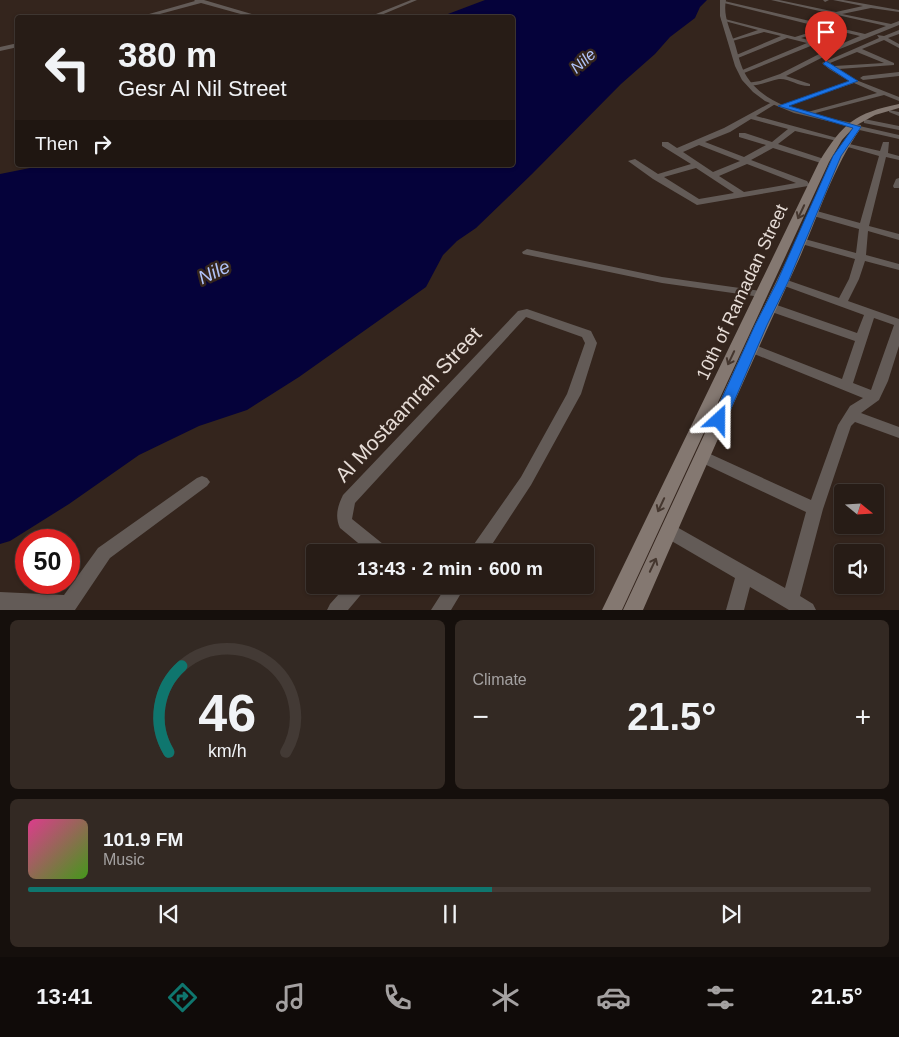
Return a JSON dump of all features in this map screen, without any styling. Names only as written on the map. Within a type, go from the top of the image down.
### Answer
[{"type":"main road","name":"10th of Ramadan Street","points":[[858,124],[897,110]]},
{"type":"main road","name":"10th of Ramadan Street","points":[[612,610],[761,294],[809,185],[824,162],[869,114],[897,110]]},
{"type":"main road","name":"10th of Ramadan Street","points":[[633,610],[751,348],[783,282],[841,142]]},
{"type":"street","points":[[376,15],[415,0]]},
{"type":"street","points":[[724,1],[740,0]]},
{"type":"street","points":[[749,16],[809,0]]},
{"type":"street","points":[[148,15],[199,1],[252,15]]},
{"type":"street","points":[[724,1],[865,36]]},
{"type":"street","points":[[724,1],[731,41],[736,57],[749,84],[761,96],[778,104],[808,113],[858,124],[899,137]]},
{"type":"street","points":[[775,1],[891,26]]},
{"type":"street","points":[[769,22],[844,1],[899,11]]},
{"type":"street","points":[[745,7],[760,4]]},
{"type":"street","points":[[832,4],[899,22]]},
{"type":"street","points":[[797,24],[835,13],[871,6]]},
{"type":"street","points":[[797,38],[872,15]]},
{"type":"street","points":[[727,20],[740,19]]},
{"type":"street","points":[[727,20],[752,27],[762,27],[771,32],[835,48]]},
{"type":"street","points":[[749,84],[763,82],[778,76],[814,60],[835,48],[899,22]]},
{"type":"street","points":[[731,41],[762,27]]},
{"type":"street","points":[[771,32],[780,29]]},
{"type":"street","points":[[899,32],[825,63],[854,81],[899,99]]},
{"type":"street","points":[[874,33],[899,46]]},
{"type":"street","points":[[736,57],[787,36]]},
{"type":"street","points":[[742,72],[812,43]]},
{"type":"street","points":[[845,45],[899,67]]},
{"type":"street","points":[[0,49],[15,46]]},
{"type":"street","points":[[749,52],[758,54]]},
{"type":"street","points":[[767,56],[776,58]]},
{"type":"street","points":[[831,68],[892,64]]},
{"type":"street","points":[[863,78],[899,74]]},
{"type":"street","points":[[778,76],[808,85]]},
{"type":"street","points":[[678,151],[728,130],[778,104],[854,81]]},
{"type":"street","points":[[808,113],[884,93]]},
{"type":"street","points":[[750,117],[899,158]]},
{"type":"street","points":[[858,124],[899,129]]},
{"type":"street","points":[[713,175],[773,145],[793,128]]},
{"type":"street","points":[[742,136],[824,162]]},
{"type":"street","points":[[698,142],[809,185]]},
{"type":"street","points":[[665,144],[743,195]]},
{"type":"street","points":[[842,303],[854,279],[861,257],[864,227],[886,144]]},
{"type":"street","points":[[632,161],[697,202],[809,185]]},
{"type":"street","points":[[656,177],[698,165]]},
{"type":"street","points":[[813,213],[899,237]]},
{"type":"street","points":[[801,241],[899,267]]},
{"type":"street","points":[[527,252],[662,280],[761,294]]},
{"type":"street","points":[[783,282],[899,322]]},
{"type":"street","points":[[770,308],[861,339]]},
{"type":"street","name":"Al Mostaamrah Street","points":[[371,544],[346,523],[344,516],[348,500],[522,314],[526,313],[587,334],[591,343],[574,394],[526,481],[483,544]]},
{"type":"street","points":[[846,385],[870,313]]},
{"type":"street","points":[[790,600],[815,509],[845,425],[863,403],[874,396],[882,381],[899,327]]},
{"type":"street","points":[[751,348],[874,396]]},
{"type":"street","points":[[852,415],[899,433]]},
{"type":"street","points":[[703,457],[815,509]]},
{"type":"street","points":[[0,601],[66,607],[104,553],[202,482]]},
{"type":"street","points":[[669,531],[807,610]]},
{"type":"street","points":[[735,610],[745,575]]},
{"type":"street","points":[[336,610],[350,594]]},
{"type":"street","points":[[440,610],[451,594]]},
{"type":"water","name":"Nile","points":[[485,0],[707,0],[700,7],[695,18],[670,37],[655,54],[621,84],[476,228],[457,241],[443,255],[426,287],[299,377],[247,410],[199,426],[139,455],[69,504],[29,529],[15,529],[15,538],[0,544],[0,174],[35,167],[515,167],[515,15],[445,15]]},
{"type":"route","points":[[719,420],[761,325],[783,282],[826,179],[837,156],[858,127],[782,106],[854,81],[831,68],[826,62]]}]
